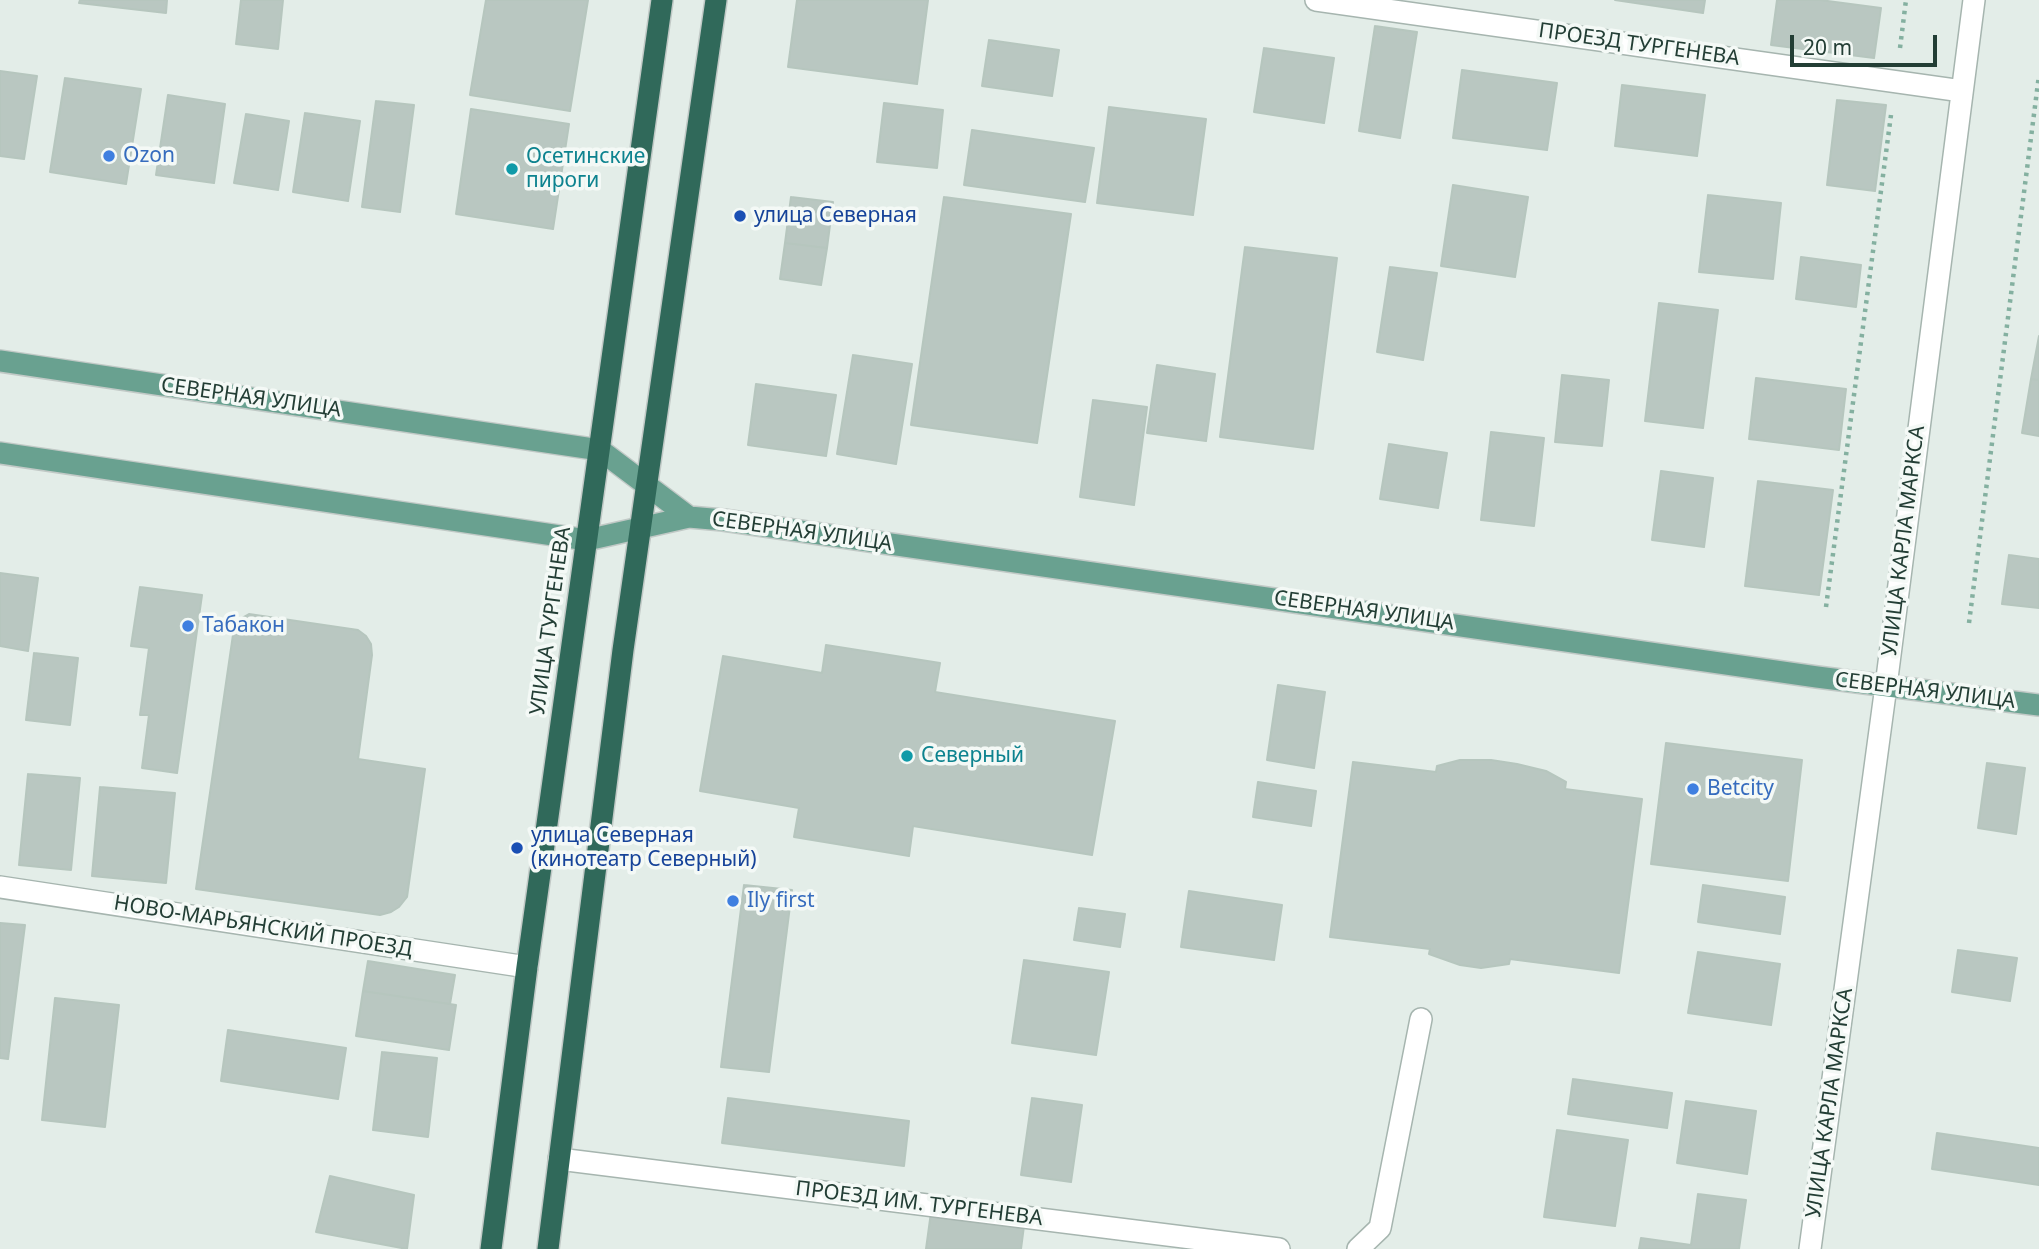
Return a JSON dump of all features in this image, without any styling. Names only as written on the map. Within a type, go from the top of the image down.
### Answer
[{"type":"highway","name":"УЛИЦА ТУРГЕНЕВА","points":[[491,1249],[527,967],[662,0]]},
{"type":"highway","points":[[548,1249],[640,528],[716,0]]},
{"type":"main road","name":"СЕВЕРНАЯ УЛИЦА","points":[[0,362],[600,450],[689,517]]},
{"type":"main road","name":"СЕВЕРНАЯ УЛИЦА","points":[[0,453],[587,540],[689,517],[2039,705]]},
{"type":"street","name":"ПРОЕЗД ТУРГЕНЕВА","points":[[1316,0],[1962,90]]},
{"type":"street","name":"УЛИЦА КАРЛА МАРКСА","points":[[1810,1249],[1974,0]]},
{"type":"street","name":"НОВО-МАРЬЯНСКИЙ ПРОЕЗД","points":[[0,887],[527,967]]},
{"type":"street","points":[[1358,1249],[1380,1228],[1421,1020]]},
{"type":"street","name":"ПРОЕЗД ИМ. ТУРГЕНЕВА","points":[[559,1159],[1279,1249]]},
{"type":"path","points":[[1826,607],[1906,0]]},
{"type":"path","points":[[1969,623],[2039,75]]},
{"type":"building","points":[[80,0],[167,0],[166,13],[79,3]]},
{"type":"building","points":[[241,0],[283,0],[278,49],[236,44]]},
{"type":"building","points":[[486,0],[588,0],[570,111],[470,95]]},
{"type":"building","points":[[797,0],[928,0],[917,84],[788,67]]},
{"type":"building","points":[[1615,0],[1705,0],[1703,13]]},
{"type":"building","points":[[1777,0],[1820,0],[1881,8],[1874,58],[1771,45]]},
{"type":"building","points":[[1375,26],[1417,32],[1400,138],[1359,131]]},
{"type":"building","points":[[989,40],[1059,50],[1052,96],[982,86]]},
{"type":"building","points":[[1264,48],[1334,58],[1324,123],[1254,112]]},
{"type":"building","points":[[1462,70],[1557,83],[1547,150],[1453,138]]},
{"type":"building","points":[[0,71],[37,76],[24,159],[0,156]]},
{"type":"building","points":[[65,78],[141,89],[126,184],[50,172]]},
{"type":"building","points":[[1622,85],[1705,95],[1697,156],[1615,146]]},
{"type":"building","points":[[168,95],[225,104],[214,183],[156,175]]},
{"type":"building","points":[[1837,100],[1886,105],[1875,191],[1827,185]]},
{"type":"building","points":[[376,101],[414,105],[400,212],[362,207]]},
{"type":"building","points":[[884,103],[943,110],[937,168],[877,162]]},
{"type":"building","points":[[1109,107],[1206,119],[1193,215],[1097,203]]},
{"type":"building","name":"Осетинские пироги","points":[[471,109],[569,124],[553,229],[456,214]]},
{"type":"building","points":[[305,113],[360,121],[348,201],[293,192]]},
{"type":"building","points":[[246,114],[289,121],[278,190],[234,183]]},
{"type":"building","points":[[972,130],[1094,148],[1085,202],[964,185]]},
{"type":"building","points":[[1453,185],[1528,197],[1515,277],[1441,266]]},
{"type":"building","points":[[1708,195],[1781,203],[1773,279],[1699,272]]},
{"type":"building","points":[[791,197],[833,202],[827,248],[785,243]]},
{"type":"building","points":[[944,197],[1071,214],[1037,443],[911,425]]},
{"type":"building","points":[[785,243],[827,248],[821,285],[780,279]]},
{"type":"building","points":[[1245,247],[1337,258],[1313,449],[1220,437]]},
{"type":"building","points":[[1801,257],[1861,265],[1856,307],[1796,299]]},
{"type":"building","points":[[1390,267],[1437,273],[1423,360],[1377,352]]},
{"type":"building","points":[[1659,303],[1718,310],[1703,428],[1645,421]]},
{"type":"building","points":[[2039,336],[2039,380],[2031,379]]},
{"type":"building","points":[[853,355],[912,364],[896,464],[837,454]]},
{"type":"building","points":[[1157,365],[1215,374],[1206,441],[1147,433]]},
{"type":"building","points":[[1562,375],[1609,380],[1602,446],[1555,442]]},
{"type":"building","points":[[1756,378],[1846,389],[1839,450],[1749,439]]},
{"type":"building","points":[[2031,379],[2039,380],[2039,436],[2022,433]]},
{"type":"building","points":[[756,384],[836,395],[826,456],[748,445]]},
{"type":"building","points":[[1093,400],[1147,407],[1134,505],[1080,497]]},
{"type":"building","points":[[1491,432],[1544,438],[1534,526],[1481,520]]},
{"type":"building","points":[[1389,444],[1447,453],[1438,508],[1380,499]]},
{"type":"building","points":[[1661,471],[1713,478],[1704,547],[1652,540]]},
{"type":"building","points":[[1758,481],[1833,490],[1819,595],[1745,586]]},
{"type":"building","points":[[2009,555],[2039,559],[2039,608],[2002,604]]},
{"type":"building","points":[[0,573],[38,578],[28,651],[0,646]]},
{"type":"building","points":[[140,587],[202,595],[177,773],[142,768],[149,715],[140,715],[149,648],[131,646]]},
{"type":"building","points":[[249,614],[358,630],[371,644],[372,655],[358,759],[425,769],[407,897],[391,912],[380,915],[196,889],[234,628],[240,619]]},
{"type":"building","name":"Северный","points":[[826,645],[940,663],[935,692],[1115,721],[1092,855],[913,826],[909,856],[794,837],[799,808],[700,791],[723,656],[822,673]]},
{"type":"building","points":[[34,653],[78,658],[70,725],[26,720]]},
{"type":"building","points":[[1278,685],[1325,692],[1314,768],[1267,760]]},
{"type":"building","points":[[1666,743],[1802,760],[1788,881],[1651,864]]},
{"type":"building","points":[[1460,760],[1491,760],[1517,764],[1546,771],[1566,782],[1565,789],[1642,799],[1619,973],[1510,959],[1509,964],[1481,968],[1460,965],[1429,954],[1430,949],[1330,937],[1353,762],[1436,772],[1437,766]]},
{"type":"building","points":[[1987,763],[2025,768],[2016,834],[1978,828]]},
{"type":"building","points":[[28,774],[80,778],[71,870],[19,865]]},
{"type":"building","points":[[1258,782],[1316,791],[1311,826],[1253,817]]},
{"type":"building","points":[[100,787],[175,793],[166,883],[92,876]]},
{"type":"building","points":[[744,885],[792,890],[769,1072],[721,1067]]},
{"type":"building","points":[[1703,885],[1785,897],[1780,934],[1698,922]]},
{"type":"building","points":[[1189,891],[1282,905],[1274,960],[1181,947]]},
{"type":"building","points":[[1079,908],[1125,914],[1120,947],[1074,940]]},
{"type":"building","points":[[0,923],[25,925],[8,1059],[0,1058]]},
{"type":"building","points":[[1958,950],[2017,958],[2010,1001],[1952,992]]},
{"type":"building","points":[[1698,952],[1780,964],[1771,1025],[1688,1013]]},
{"type":"building","points":[[1024,960],[1109,972],[1096,1055],[1012,1043]]},
{"type":"building","points":[[368,961],[455,975],[450,1004],[363,991]]},
{"type":"building","points":[[363,991],[456,1005],[449,1050],[356,1036]]},
{"type":"building","points":[[55,998],[119,1005],[105,1127],[42,1120]]},
{"type":"building","points":[[228,1030],[346,1048],[338,1099],[221,1081]]},
{"type":"building","points":[[382,1052],[437,1058],[428,1137],[373,1130]]},
{"type":"building","points":[[1573,1079],[1672,1093],[1667,1128],[1568,1114]]},
{"type":"building","points":[[728,1098],[909,1121],[904,1166],[722,1143]]},
{"type":"building","points":[[1032,1098],[1082,1105],[1071,1182],[1021,1175]]},
{"type":"building","points":[[1686,1101],[1756,1111],[1747,1174],[1677,1163]]},
{"type":"building","points":[[1557,1130],[1628,1140],[1615,1226],[1544,1217]]},
{"type":"building","points":[[1937,1133],[2039,1148],[2039,1185],[1932,1169]]},
{"type":"building","points":[[330,1176],[414,1195],[407,1249],[316,1232]]},
{"type":"building","points":[[1698,1194],[1746,1200],[1739,1249],[1639,1249],[1641,1238],[1691,1245]]},
{"type":"building","points":[[932,1205],[1025,1218],[1021,1249],[926,1249]]},
{"type":"place","name":"Ozon","points":[[109,156]]},
{"type":"place","name":"Осетинские пироги","points":[[512,169]]},
{"type":"place","name":"улица Северная","points":[[740,216]]},
{"type":"place","name":"Табакон","points":[[188,626]]},
{"type":"place","name":"Северный","points":[[907,756]]},
{"type":"place","name":"Betcity","points":[[1693,789]]},
{"type":"place","name":"улица Северная (кинотеатр Северный)","points":[[517,848]]},
{"type":"place","name":"Ily first","points":[[733,901]]}]
